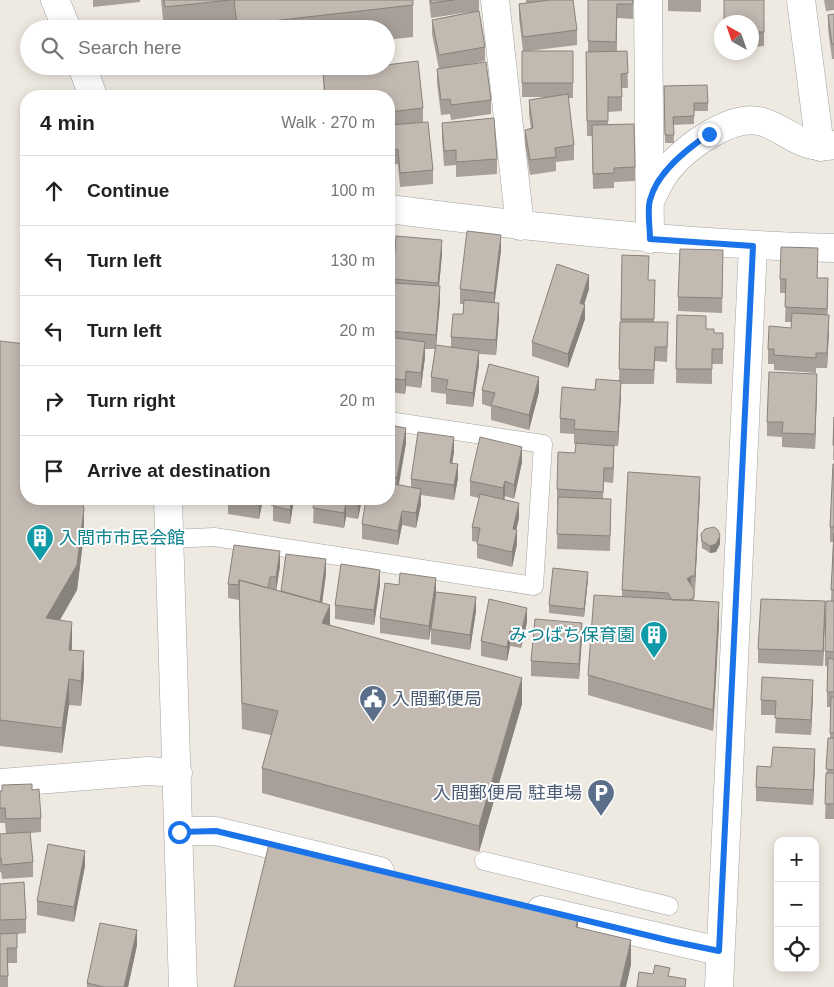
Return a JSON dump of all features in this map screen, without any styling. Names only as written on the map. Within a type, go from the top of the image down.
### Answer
[{"type":"street","points":[[55,0],[63,20]]},
{"type":"street","points":[[495,0],[520,226]]},
{"type":"street","points":[[648,0],[650,239]]},
{"type":"street","points":[[650,200],[666,170],[686,149],[709,134],[726,126],[742,122],[762,121],[797,140],[827,146],[801,0]]},
{"type":"street","points":[[85,75],[91,90]]},
{"type":"street","points":[[395,210],[520,226],[650,239],[753,246],[834,248]]},
{"type":"street","points":[[719,987],[719,951],[753,246]]},
{"type":"street","points":[[168,505],[171,539],[183,987]]},
{"type":"street","points":[[0,784],[148,771],[178,774]]},
{"type":"street","points":[[179,832],[216,831],[400,876]]},
{"type":"street","points":[[516,904],[719,951]]},
{"type":"lane","points":[[171,539],[214,537],[534,586],[543,444],[395,421]]},
{"type":"lane","points":[[484,861],[669,906]]},
{"type":"building","points":[[164,0],[231,0],[165,7]]},
{"type":"building","points":[[234,0],[413,0],[413,5],[281,20],[236,20]]},
{"type":"building","points":[[431,0],[454,0],[431,3]]},
{"type":"building","points":[[550,0],[573,0],[577,30],[523,37],[519,4]]},
{"type":"building","points":[[588,0],[633,0],[633,4],[617,4],[616,42],[588,41]]},
{"type":"building","points":[[724,0],[764,0],[764,32],[759,32],[759,15],[724,15]]},
{"type":"building","points":[[479,11],[485,47],[439,55],[432,20]]},
{"type":"building","points":[[834,14],[834,44],[832,44],[828,15]]},
{"type":"building","points":[[522,51],[573,51],[573,83],[522,83]]},
{"type":"building","points":[[627,51],[628,73],[621,74],[622,97],[608,97],[608,121],[587,121],[586,52]]},
{"type":"building","points":[[418,61],[423,108],[395,111],[395,90],[324,90],[323,75],[395,75],[395,64]]},
{"type":"building","points":[[486,62],[491,100],[451,105],[450,99],[441,100],[437,69]]},
{"type":"building","points":[[707,85],[708,103],[694,103],[694,116],[673,117],[674,135],[665,135],[664,86]]},
{"type":"building","points":[[568,94],[574,145],[555,148],[556,157],[530,160],[525,130],[533,128],[529,100]]},
{"type":"building","points":[[494,118],[497,159],[456,162],[456,150],[444,151],[442,123]]},
{"type":"building","points":[[428,122],[433,170],[400,173],[398,149],[395,149],[395,125]]},
{"type":"building","points":[[634,124],[635,167],[614,168],[614,173],[593,174],[592,125]]},
{"type":"building","points":[[467,231],[501,235],[494,293],[460,289]]},
{"type":"building","points":[[396,236],[442,240],[438,283],[395,279]]},
{"type":"building","points":[[781,247],[818,248],[817,278],[828,278],[827,309],[785,307],[786,279],[780,279]]},
{"type":"building","points":[[680,249],[723,250],[722,298],[678,297]]},
{"type":"building","points":[[622,255],[649,256],[648,280],[655,280],[654,319],[621,319]]},
{"type":"building","points":[[557,264],[589,275],[580,303],[585,305],[568,354],[532,342]]},
{"type":"building","points":[[395,283],[440,286],[436,335],[395,332]]},
{"type":"building","points":[[464,300],[499,303],[496,340],[451,337],[453,314],[463,314]]},
{"type":"building","points":[[792,313],[829,315],[827,353],[816,353],[816,358],[774,355],[774,349],[768,349],[769,326],[791,328]]},
{"type":"building","points":[[677,315],[706,316],[706,329],[714,329],[714,333],[723,333],[723,349],[712,349],[712,369],[676,369]]},
{"type":"building","points":[[620,322],[668,322],[667,347],[655,347],[654,370],[619,369]]},
{"type":"building","points":[[395,338],[425,342],[421,373],[406,371],[405,380],[395,379]]},
{"type":"building","name":"入間市市民会館","points":[[0,341],[20,343],[20,505],[83,505],[84,509],[77,565],[46,618],[72,622],[69,650],[84,651],[81,681],[69,679],[62,728],[0,720]]},
{"type":"building","points":[[436,345],[479,351],[473,393],[446,389],[448,380],[431,377]]},
{"type":"building","points":[[489,364],[539,377],[529,415],[491,405],[495,393],[482,390]]},
{"type":"building","points":[[769,372],[817,374],[815,434],[782,433],[783,422],[767,422]]},
{"type":"building","points":[[596,379],[621,381],[618,432],[574,429],[575,420],[560,418],[562,387],[595,390]]},
{"type":"building","points":[[395,426],[406,428],[397,478],[395,478]]},
{"type":"building","points":[[418,432],[454,437],[450,463],[458,464],[454,485],[411,479]]},
{"type":"building","points":[[480,437],[522,447],[514,485],[505,481],[503,488],[470,481]]},
{"type":"building","points":[[576,443],[614,446],[613,468],[604,468],[603,492],[557,489],[558,452],[575,453]]},
{"type":"building","points":[[833,464],[834,527],[830,527]]},
{"type":"building","points":[[628,472],[700,477],[695,576],[687,579],[694,589],[694,597],[690,600],[672,600],[668,593],[622,590]]},
{"type":"building","points":[[395,484],[421,489],[416,513],[402,511],[398,531],[362,524],[365,505],[395,505]]},
{"type":"building","points":[[480,494],[519,503],[513,529],[517,530],[512,552],[477,544],[480,528],[472,527]]},
{"type":"building","points":[[558,497],[611,499],[610,536],[557,534]]},
{"type":"building","points":[[273,505],[291,505],[290,510]]},
{"type":"building","points":[[314,505],[346,505],[344,513],[313,508]]},
{"type":"building","points":[[714,527],[718,530],[720,536],[716,544],[710,546],[702,541],[701,534],[705,529]]},
{"type":"building","points":[[834,533],[834,590],[831,590]]},
{"type":"building","points":[[234,545],[280,551],[276,577],[270,577],[268,588],[239,580],[239,585],[228,584]]},
{"type":"building","points":[[286,554],[326,559],[320,602],[281,591]]},
{"type":"building","points":[[341,564],[380,570],[374,610],[335,605]]},
{"type":"building","points":[[553,568],[588,572],[584,609],[549,605]]},
{"type":"building","points":[[400,573],[436,578],[429,626],[380,618],[385,583],[399,585]]},
{"type":"building","points":[[239,580],[330,605],[322,623],[522,678],[479,826],[262,768],[278,711],[242,703]]},
{"type":"building","points":[[436,592],[476,597],[470,635],[431,629]]},
{"type":"building","name":"みつばち保育園","points":[[594,595],[719,602],[713,710],[588,675]]},
{"type":"building","points":[[489,599],[527,608],[521,634],[510,631],[507,647],[481,641]]},
{"type":"building","points":[[761,599],[825,601],[823,651],[758,649]]},
{"type":"building","points":[[826,601],[834,601],[834,652],[825,651]]},
{"type":"building","points":[[535,619],[582,623],[579,664],[531,661]]},
{"type":"building","points":[[828,658],[834,659],[834,692],[827,692]]},
{"type":"building","points":[[762,677],[813,680],[811,720],[775,718],[776,701],[761,700]]},
{"type":"building","points":[[831,697],[834,697],[834,733],[830,733]]},
{"type":"building","points":[[828,738],[834,738],[834,770],[826,769]]},
{"type":"building","points":[[773,747],[815,749],[813,790],[756,787],[757,766],[771,767]]},
{"type":"building","points":[[826,773],[834,773],[834,804],[825,804]]},
{"type":"building","points":[[32,784],[32,790],[39,789],[41,818],[6,819],[5,808],[0,808],[2,785]]},
{"type":"building","points":[[30,832],[33,862],[2,865],[0,858],[0,834]]},
{"type":"building","points":[[48,844],[85,851],[74,907],[37,901]]},
{"type":"building","points":[[269,844],[578,918],[576,927],[631,940],[620,987],[234,987]]},
{"type":"building","points":[[24,882],[26,919],[0,920],[0,884]]},
{"type":"building","points":[[100,923],[137,930],[124,987],[104,987],[87,983]]},
{"type":"building","points":[[17,933],[17,948],[7,948],[8,976],[0,976],[0,934]]},
{"type":"building","points":[[655,965],[670,968],[668,976],[686,979],[685,987],[637,987],[639,972],[653,974]]},
{"type":"place","name":"入間市市民会館","points":[[40,562]]},
{"type":"place","name":"みつばち保育園","points":[[654,659]]},
{"type":"place","name":"入間郵便局","points":[[373,723]]},
{"type":"place","name":"入間郵便局 駐車場","points":[[601,817]]},
{"type":"route","points":[[179,832],[216,831],[719,951],[753,246],[650,239],[650,200],[666,170],[686,149],[709,134]]}]
